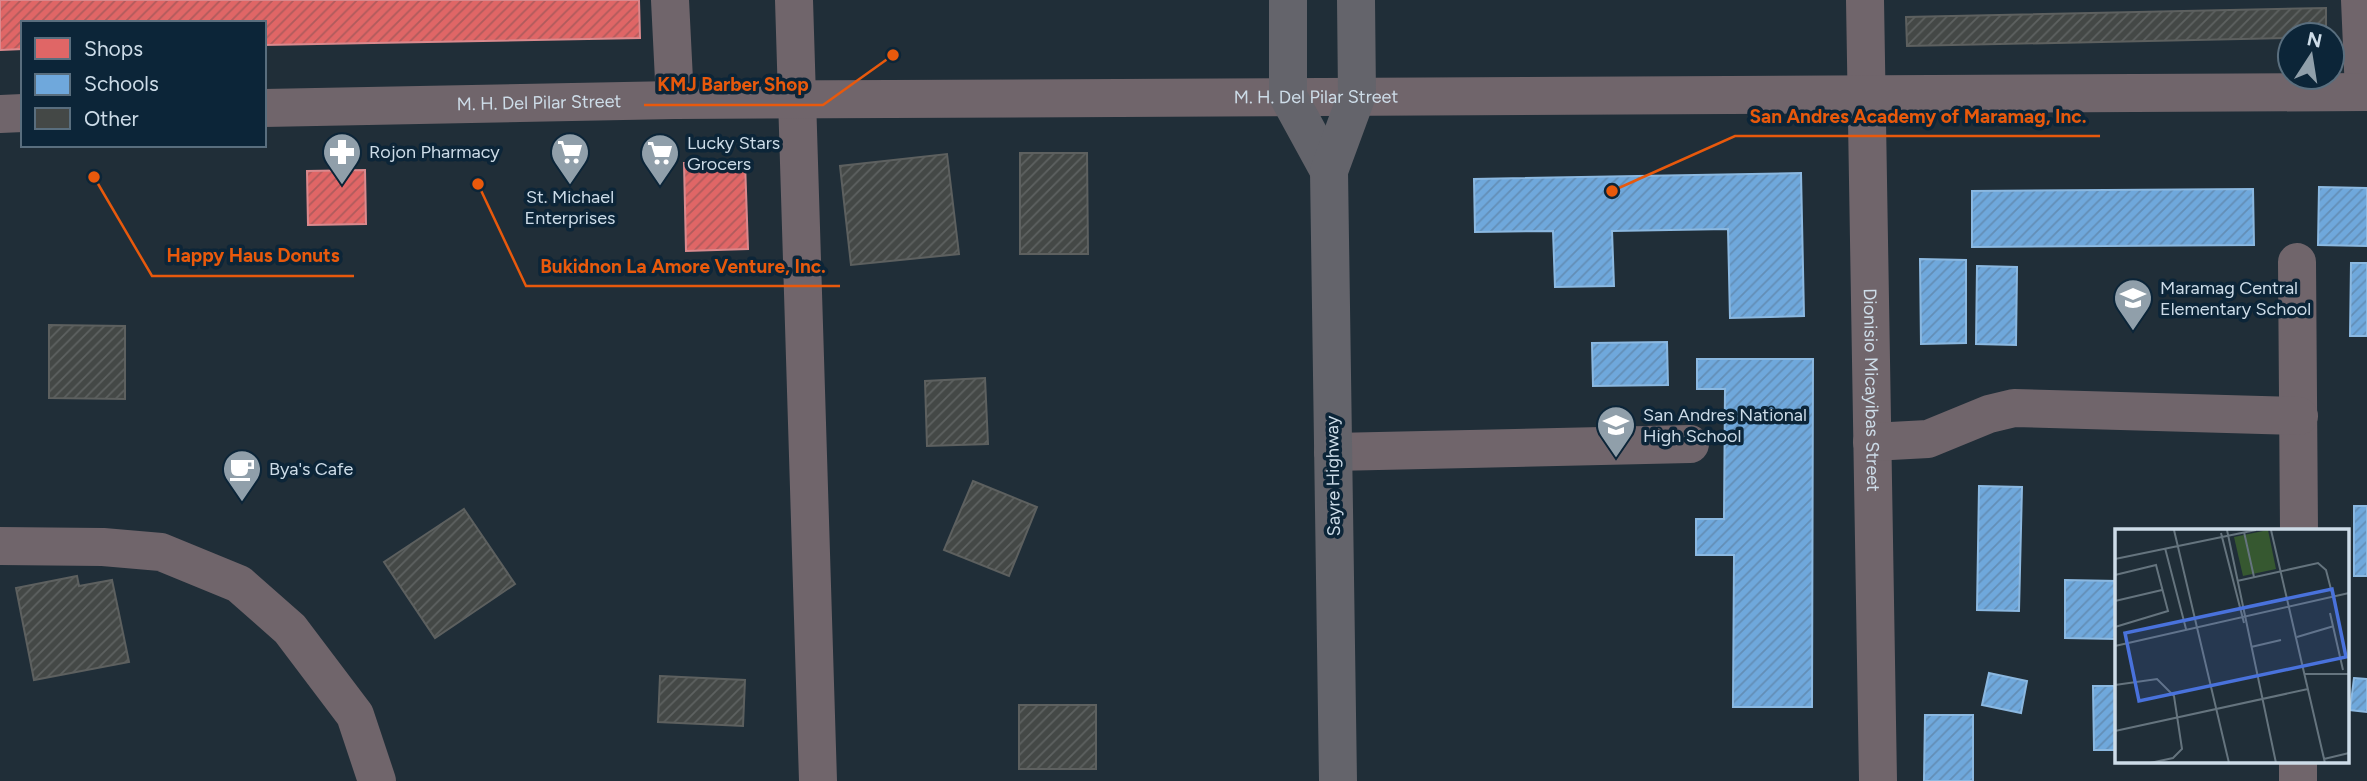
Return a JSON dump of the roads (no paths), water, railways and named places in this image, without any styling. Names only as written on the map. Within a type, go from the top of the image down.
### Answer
[{"type":"highway","name":"Sayre Highway","points":[[1288,0],[1288,96],[1329,171]]},
{"type":"highway","name":"Sayre Highway","points":[[1338,781],[1329,171],[1357,95],[1356,0]]},
{"type":"street","points":[[670,0],[675,100]]},
{"type":"street","points":[[794,0],[818,781]]},
{"type":"street","name":"Dionisio Micayibas Street","points":[[1864,0],[1878,781]]},
{"type":"street","points":[[2360,0],[2366,92]]},
{"type":"street","name":"M. H. Del Pilar Street","points":[[266,108],[797,99],[2366,92]]},
{"type":"street","points":[[0,114],[21,113]]},
{"type":"street","points":[[2297,262],[2299,529]]},
{"type":"street","points":[[1872,442],[1928,439],[1989,414],[2014,408],[2299,416]]},
{"type":"street","points":[[1333,452],[1690,444]]},
{"type":"street","points":[[0,546],[103,547],[161,552],[239,584],[290,629],[355,715],[377,781]]},
{"type":"place","name":"KMJ Barber Shop","points":[[893,55]]},
{"type":"place","name":"Happy Haus Donuts","points":[[94,177]]},
{"type":"place","name":"Bukidnon La Amore Venture, Inc.","points":[[478,184]]},
{"type":"place","name":"Rojon Pharmacy","points":[[342,186]]},
{"type":"place","name":"St. Michael Enterprises","points":[[570,186]]},
{"type":"place","name":"Lucky Stars Grocers","points":[[660,187]]},
{"type":"place","name":"San Andres Academy of Maramag, Inc.","points":[[1612,191]]},
{"type":"place","name":"Maramag Central Elementary School","points":[[2133,332]]},
{"type":"place","name":"San Andres National High School","points":[[1616,459]]},
{"type":"place","name":"Bya's Cafe","points":[[242,503]]}]
